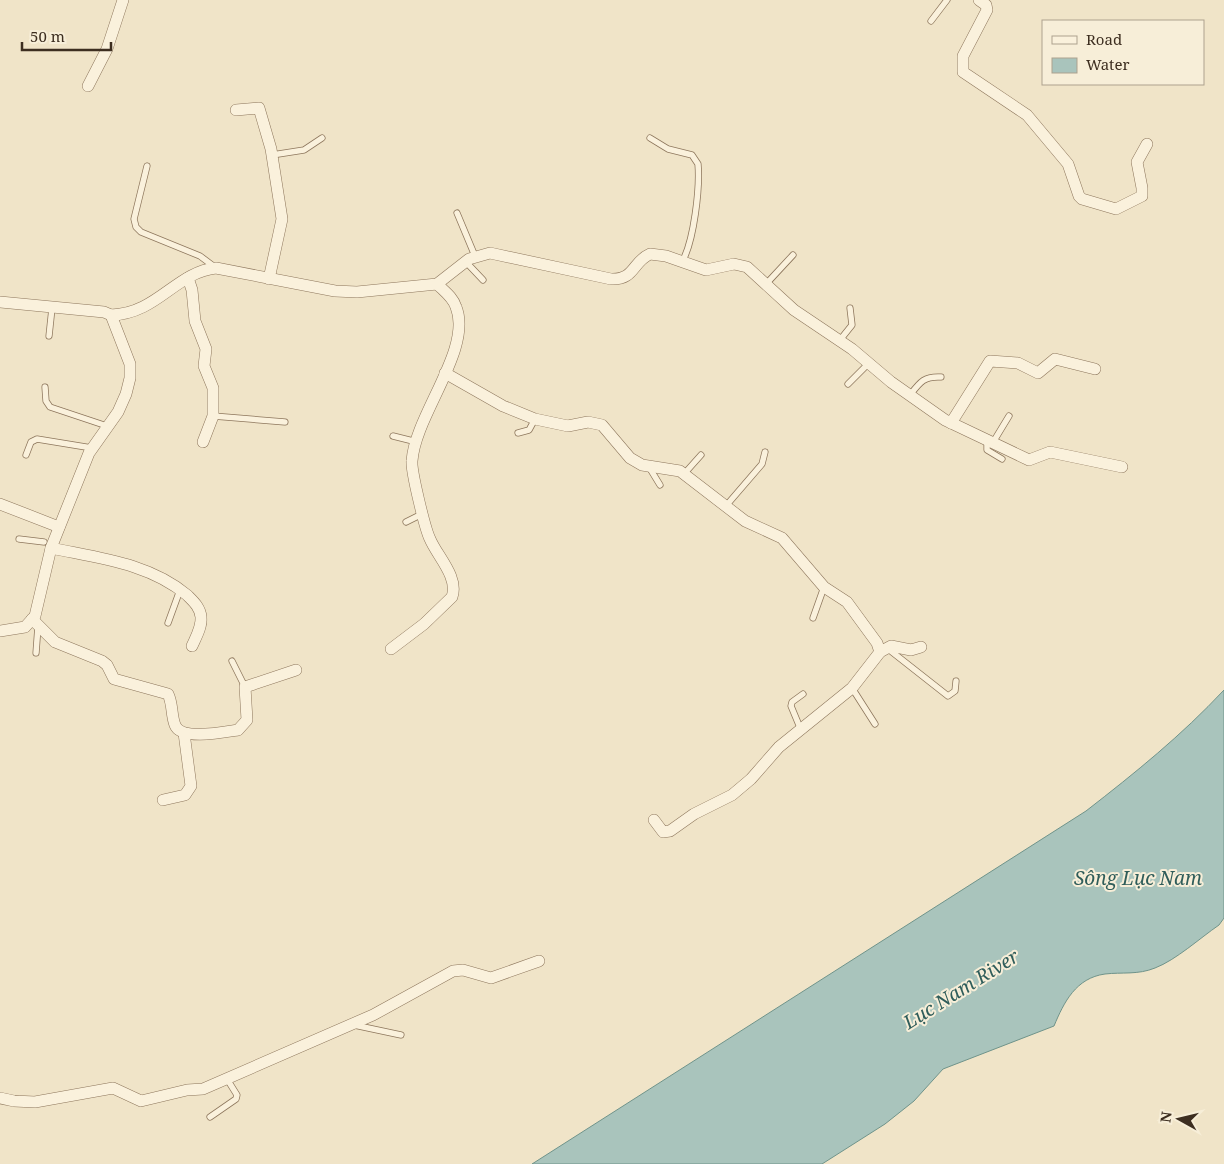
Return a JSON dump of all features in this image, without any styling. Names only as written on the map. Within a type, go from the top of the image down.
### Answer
[{"type":"street","points":[[88,86],[107,49],[123,0]]},
{"type":"street","points":[[979,0],[986,6],[987,10],[963,56],[963,72],[1027,115],[1068,164],[1082,199],[1116,209],[1142,196],[1137,162],[1147,144]]},
{"type":"street","points":[[236,110],[259,108],[272,155],[282,219],[269,279]]},
{"type":"street","points":[[0,302],[111,315],[128,314],[141,310],[188,278],[204,270],[216,268],[335,291],[357,292],[437,284],[471,259],[490,253],[571,272],[616,280],[626,277],[650,254],[706,270],[741,264],[747,266],[767,283],[794,310],[840,340],[868,364],[951,423],[989,443],[1029,460],[1050,452],[1122,467]]},
{"type":"street","points":[[188,278],[192,290],[195,321],[206,349],[204,366],[213,388],[213,416],[203,442]]},
{"type":"street","points":[[391,649],[424,624],[452,596],[454,591],[453,581],[430,539],[412,463],[428,408],[453,356],[459,320],[456,305],[437,284]]},
{"type":"street","points":[[35,622],[49,544],[59,528],[92,448],[118,412],[130,378],[128,356],[111,315]]},
{"type":"street","points":[[951,423],[990,361],[1018,363],[1038,373],[1056,359],[1095,369]]},
{"type":"street","points":[[445,374],[503,406],[535,419],[568,426],[588,422],[602,425],[630,458],[649,467],[673,468],[684,474],[745,521],[782,538],[824,588],[847,602],[883,650]]},
{"type":"street","points":[[0,504],[59,528]]},
{"type":"street","points":[[49,544],[160,576],[180,590],[200,611],[200,628],[192,646]]},
{"type":"street","points":[[0,631],[25,627],[35,622]]},
{"type":"street","points":[[35,622],[55,642],[102,661],[107,665],[114,679],[168,694],[174,724],[177,729],[184,733],[210,734],[238,730],[246,720],[246,686],[296,670]]},
{"type":"street","points":[[654,820],[663,832],[670,832],[694,814],[732,795],[751,779],[779,748],[852,688],[883,650],[893,646],[911,650],[921,646]]},
{"type":"street","points":[[163,800],[185,795],[191,786],[184,733]]},
{"type":"street","points":[[0,1098],[35,1102],[113,1088],[141,1100],[187,1090],[203,1089],[352,1024],[453,972],[463,970],[491,978],[539,961]]},
{"type":"lane","points":[[931,21],[947,0]]},
{"type":"lane","points":[[272,155],[304,150],[322,138]]},
{"type":"lane","points":[[650,138],[661,146],[692,155],[698,164],[690,248],[682,262]]},
{"type":"lane","points":[[147,166],[134,219],[136,227],[141,232],[200,256],[216,268]]},
{"type":"lane","points":[[457,213],[471,259],[483,280]]},
{"type":"lane","points":[[767,283],[793,255]]},
{"type":"lane","points":[[49,336],[52,308]]},
{"type":"lane","points":[[840,340],[852,324],[850,308]]},
{"type":"lane","points":[[848,384],[868,364]]},
{"type":"lane","points":[[910,395],[922,379],[929,376],[942,377]]},
{"type":"lane","points":[[45,386],[46,401],[50,407],[107,426]]},
{"type":"lane","points":[[213,416],[285,422]]},
{"type":"lane","points":[[1002,459],[987,450],[989,443],[1009,416]]},
{"type":"lane","points":[[518,433],[528,430],[535,419]]},
{"type":"lane","points":[[393,436],[417,442]]},
{"type":"lane","points":[[26,455],[30,442],[37,438],[92,448]]},
{"type":"lane","points":[[725,507],[762,464],[764,452]]},
{"type":"lane","points":[[684,474],[701,455]]},
{"type":"lane","points":[[649,467],[660,485]]},
{"type":"lane","points":[[406,522],[424,513]]},
{"type":"lane","points":[[19,539],[49,544]]},
{"type":"lane","points":[[813,618],[824,588]]},
{"type":"lane","points":[[168,623],[180,590]]},
{"type":"lane","points":[[35,622],[36,653]]},
{"type":"lane","points":[[883,650],[948,696],[956,691],[956,681]]},
{"type":"lane","points":[[232,661],[246,686]]},
{"type":"lane","points":[[852,688],[875,724]]},
{"type":"lane","points":[[801,730],[791,706],[792,702],[803,694]]},
{"type":"lane","points":[[352,1024],[401,1036]]},
{"type":"lane","points":[[210,1117],[236,1099],[237,1095],[227,1079]]},
{"type":"water","name":"Sông Lục Nam","points":[[1224,690],[1224,918],[1219,925],[1179,954],[1149,970],[1105,974],[1086,980],[1072,992],[1054,1026],[943,1069],[914,1101],[885,1124],[822,1164],[532,1164],[1086,811],[1158,753],[1192,723]]},
{"type":"water label","name":"Lục Nam River","points":[[961,989]]}]
